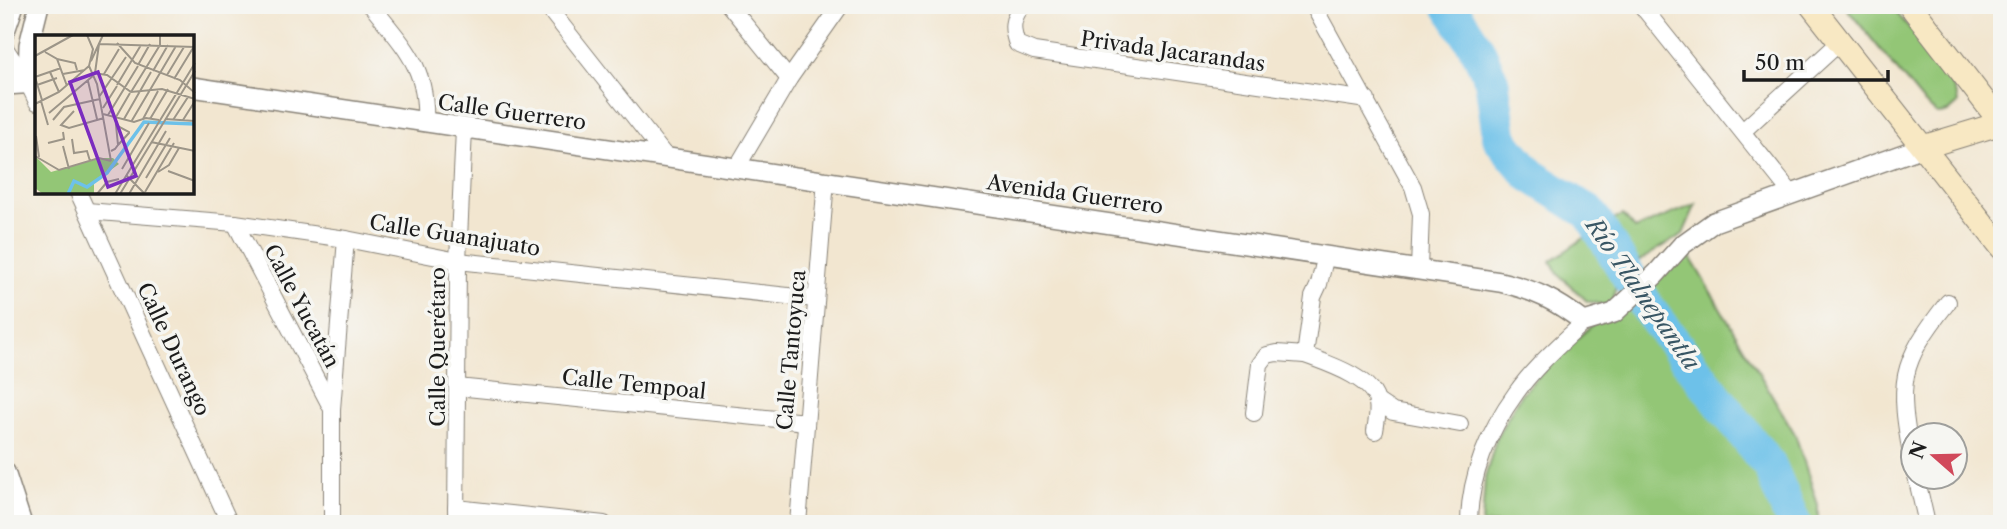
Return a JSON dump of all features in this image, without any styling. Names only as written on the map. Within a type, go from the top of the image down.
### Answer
[{"type":"main road","points":[[1811,5],[2002,248]]},
{"type":"main road","points":[[1910,5],[2002,123],[1923,147]]},
{"type":"street","points":[[5,31],[14,5]]},
{"type":"street","points":[[32,83],[29,45],[39,5]]},
{"type":"street","points":[[371,5],[413,58],[422,77],[427,98],[425,123]]},
{"type":"street","points":[[546,5],[666,157]]},
{"type":"street","points":[[729,5],[789,79]]},
{"type":"street","points":[[737,167],[789,79],[841,5]]},
{"type":"street","name":"Privada Jacarandas","points":[[1022,5],[1015,16],[1012,31],[1017,44],[1034,51],[1367,100]]},
{"type":"street","points":[[1314,5],[1413,187],[1421,214],[1419,269]]},
{"type":"street","points":[[1642,5],[1791,193]]},
{"type":"street","points":[[1743,131],[1840,42]]},
{"type":"street","points":[[5,48],[32,83]]},
{"type":"street","points":[[5,85],[32,83]]},
{"type":"street","name":"Calle Guerrero","points":[[194,87],[464,129],[827,180]]},
{"type":"street","name":"Calle Querétaro","points":[[456,516],[458,261],[464,129]]},
{"type":"street","points":[[1469,524],[1476,472],[1492,434],[1517,391],[1584,322],[1614,313],[1656,275],[1682,245],[1714,222],[1923,147]]},
{"type":"street","name":"Avenida Guerrero","points":[[827,180],[1419,269],[1529,289],[1556,301],[1584,322]]},
{"type":"street","name":"Calle Tantoyuca","points":[[798,524],[827,180]]},
{"type":"street","name":"Calle Durango","points":[[79,194],[230,524]]},
{"type":"street","name":"Calle Guanajuato","points":[[87,211],[235,223],[458,261],[816,299]]},
{"type":"street","name":"Calle Yucatán","points":[[235,223],[332,409]]},
{"type":"street","name":"Calle Yucatán","points":[[332,524],[332,409],[346,240]]},
{"type":"street","points":[[1305,355],[1313,297],[1319,284],[1321,254]]},
{"type":"street","points":[[1905,420],[1903,381],[1923,334],[1948,302]]},
{"type":"street","points":[[1254,413],[1260,364],[1267,355],[1277,353],[1305,355],[1348,373],[1367,386],[1377,402],[1393,412],[1460,425]]},
{"type":"street","name":"Calle Tempoal","points":[[457,387],[807,422]]},
{"type":"street","points":[[1375,431],[1377,402]]},
{"type":"street","points":[[5,472],[22,524]]},
{"type":"street","points":[[1919,490],[1927,524]]},
{"type":"street","points":[[456,516],[604,524]]},
{"type":"green space","points":[[1844,5],[1890,5],[1940,66],[1955,92],[1958,104],[1949,112],[1937,114],[1923,102]]},
{"type":"green space","points":[[1696,204],[1683,234],[1618,274],[1612,307],[1587,301],[1558,274],[1551,261],[1600,227],[1623,215],[1635,229]]},
{"type":"green space","points":[[1683,245],[1795,434],[1818,505],[1818,524],[1482,524],[1485,478],[1497,436],[1521,394],[1563,351]]},
{"type":"waterway","name":"Río Tlalnepantla","points":[[1449,5],[1478,50],[1492,82],[1500,139],[1530,175],[1590,213],[1651,313],[1770,467],[1794,524]]}]
